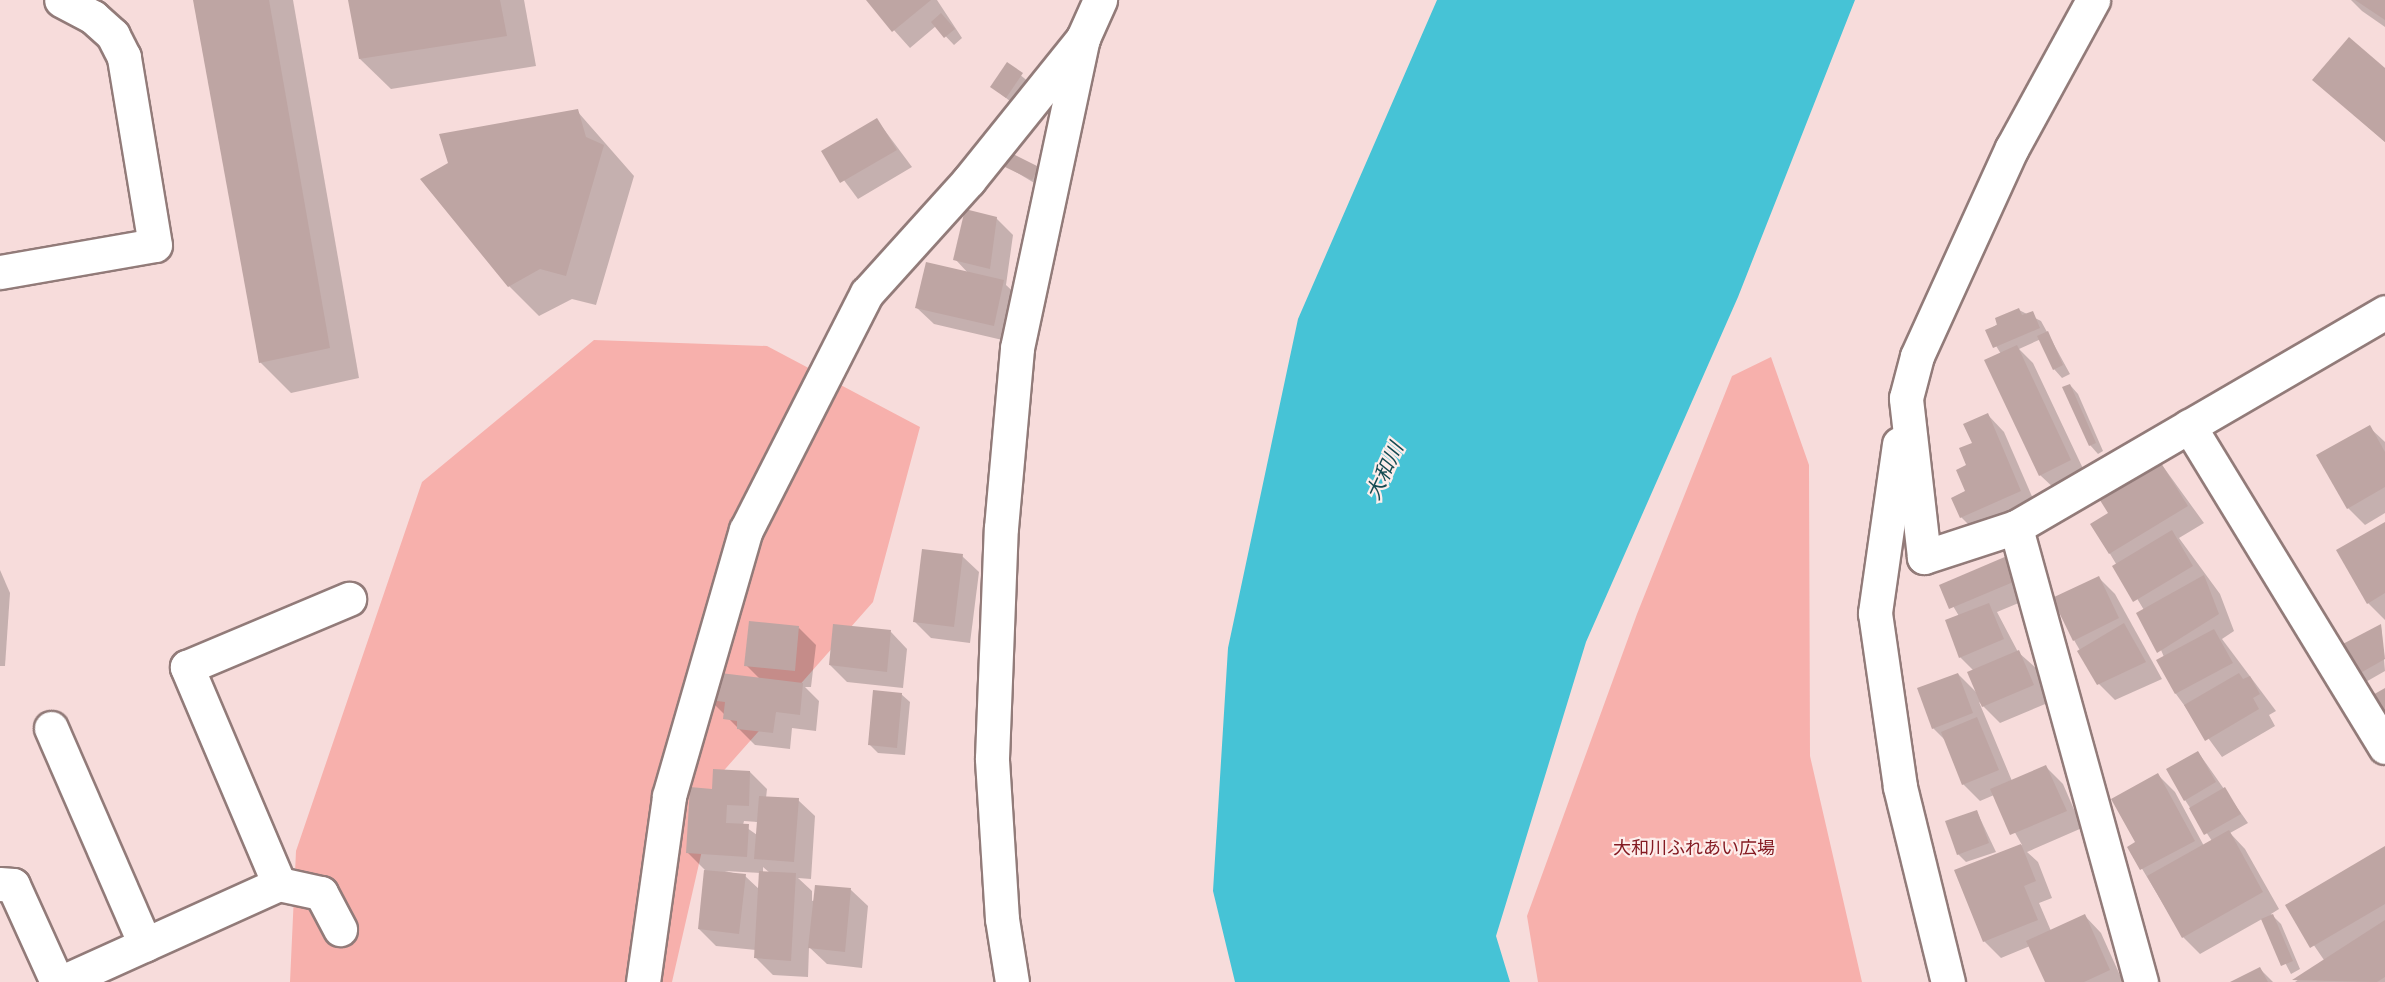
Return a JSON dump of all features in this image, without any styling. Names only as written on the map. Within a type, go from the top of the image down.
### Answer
[{"type":"street","points":[[0,272],[155,245],[124,57],[112,35],[93,17],[62,0]]},
{"type":"street","points":[[1012,982],[1002,920],[992,758],[1001,528],[1017,348],[1083,38],[1100,0]]},
{"type":"street","points":[[1948,982],[1900,787],[1875,613],[1905,398],[1917,356],[2012,148],[2093,0]]},
{"type":"street","points":[[643,982],[669,796],[746,530],[867,293],[969,180],[1083,38]]},
{"type":"street","points":[[1905,398],[1924,557],[2016,527],[2385,312]]},
{"type":"street","points":[[2189,426],[2385,747]]},
{"type":"street","points":[[2016,527],[2141,982]]},
{"type":"street","points":[[279,884],[187,667],[349,599]]},
{"type":"street","points":[[51,728],[145,945]]},
{"type":"street","points":[[0,884],[13,885],[59,982],[279,884],[321,893],[340,929]]},
{"type":"green space","points":[[594,340],[767,346],[920,427],[873,602],[719,776],[672,982],[290,982],[296,851],[422,482]]},
{"type":"green space","name":"大和川ふれあい広場","points":[[1771,357],[1809,465],[1810,756],[1862,982],[1538,982],[1527,916],[1637,614],[1732,376]]},
{"type":"water","name":"大和川","points":[[1437,0],[1855,0],[1738,297],[1586,642],[1496,936],[1510,982],[1235,982],[1213,891],[1228,648],[1298,319]]},
{"type":"building","points":[[193,0],[269,0],[330,348],[259,363]]},
{"type":"building","points":[[348,0],[500,0],[507,36],[359,59]]},
{"type":"building","points":[[866,0],[931,0],[892,32]]},
{"type":"building","points":[[2355,0],[2385,0],[2385,20]]},
{"type":"building","points":[[941,13],[955,29],[944,38],[931,22]]},
{"type":"building","points":[[2349,37],[2385,68],[2385,142],[2312,80]]},
{"type":"building","points":[[1007,62],[1023,73],[1006,98],[990,87]]},
{"type":"building","points":[[578,109],[586,137],[604,145],[566,276],[540,269],[508,287],[420,179],[448,163],[439,134]]},
{"type":"building","points":[[877,118],[897,150],[840,183],[821,151]]},
{"type":"building","points":[[1011,153],[1039,167],[1032,180],[1005,167]]},
{"type":"building","points":[[965,209],[997,217],[990,269],[953,260]]},
{"type":"building","points":[[926,262],[1004,280],[994,326],[915,308]]},
{"type":"building","points":[[2019,308],[2022,315],[2033,311],[2040,328],[1993,348],[1985,330],[1997,325],[1995,318]]},
{"type":"building","points":[[2048,331],[2063,365],[2053,370],[2037,336]]},
{"type":"building","points":[[2017,345],[2071,460],[2039,476],[1984,360]]},
{"type":"building","points":[[2070,384],[2096,443],[2089,446],[2062,387]]},
{"type":"building","points":[[1988,413],[2021,491],[1960,518],[1951,498],[1965,491],[1956,470],[1966,465],[1959,448],[1972,443],[1963,424]]},
{"type":"building","points":[[2370,425],[2385,452],[2385,487],[2347,509],[2316,455]]},
{"type":"building","points":[[2154,452],[2188,506],[2109,554],[2090,524],[2108,513],[2093,489]]},
{"type":"building","points":[[2385,522],[2385,593],[2367,604],[2336,550]]},
{"type":"building","points":[[2172,530],[2193,566],[2133,602],[2112,566]]},
{"type":"building","points":[[922,549],[963,554],[954,627],[913,622]]},
{"type":"building","points":[[2007,556],[2018,580],[1949,609],[1939,585]]},
{"type":"building","points":[[2204,575],[2219,614],[2157,653],[2136,613]]},
{"type":"building","points":[[2099,576],[2119,618],[2073,641],[2052,598]]},
{"type":"building","points":[[1989,603],[2004,639],[1959,658],[1945,620]]},
{"type":"building","points":[[749,621],[799,626],[795,671],[744,666]]},
{"type":"building","points":[[2124,623],[2146,662],[2097,685],[2077,651]]},
{"type":"building","points":[[833,624],[891,630],[887,672],[829,665]]},
{"type":"building","points":[[2381,624],[2385,659],[2355,676],[2339,646]]},
{"type":"building","points":[[2214,629],[2233,663],[2175,694],[2156,660]]},
{"type":"building","points":[[2019,650],[2034,685],[1982,707],[1967,672]]},
{"type":"building","points":[[712,672],[803,683],[800,715],[776,712],[773,733],[737,729],[737,721],[723,719],[725,702],[709,700]]},
{"type":"building","points":[[1958,673],[1973,713],[1932,729],[1917,688]]},
{"type":"building","points":[[2239,673],[2243,679],[2250,676],[2260,694],[2253,698],[2259,709],[2205,741],[2184,705]]},
{"type":"building","points":[[2385,688],[2385,721],[2371,696]]},
{"type":"building","points":[[873,690],[902,693],[897,748],[868,745]]},
{"type":"building","points":[[1977,717],[1999,770],[1962,785],[1941,732]]},
{"type":"building","points":[[2198,751],[2216,782],[2184,801],[2166,769]]},
{"type":"building","points":[[2046,765],[2067,811],[2010,835],[1990,789]]},
{"type":"building","points":[[713,769],[750,771],[749,806],[727,805],[726,823],[749,824],[747,857],[686,853],[690,787],[712,789]]},
{"type":"building","points":[[2158,773],[2195,841],[2140,870],[2127,847],[2135,842],[2111,799]]},
{"type":"building","points":[[2225,787],[2241,814],[2204,835],[2189,808]]},
{"type":"building","points":[[759,796],[799,798],[794,862],[754,859]]},
{"type":"building","points":[[1977,810],[1989,843],[1957,855],[1945,821]]},
{"type":"building","points":[[2229,830],[2263,892],[2182,938],[2147,876]]},
{"type":"building","points":[[2021,844],[2036,881],[2024,886],[2038,920],[1983,942],[1954,870]]},
{"type":"building","points":[[2385,846],[2385,904],[2310,948],[2285,905]]},
{"type":"building","points":[[704,870],[746,874],[739,934],[698,929]]},
{"type":"building","points":[[759,871],[796,873],[791,961],[754,958]]},
{"type":"building","points":[[815,885],[851,888],[845,952],[808,948]]},
{"type":"building","points":[[2085,914],[2110,970],[2084,982],[2045,982],[2026,941]]},
{"type":"building","points":[[2273,914],[2293,961],[2281,966],[2261,919]]},
{"type":"building","points":[[2385,920],[2385,977],[2377,982],[2292,980]]},
{"type":"building","points":[[2260,967],[2268,982],[2230,982]]}]
